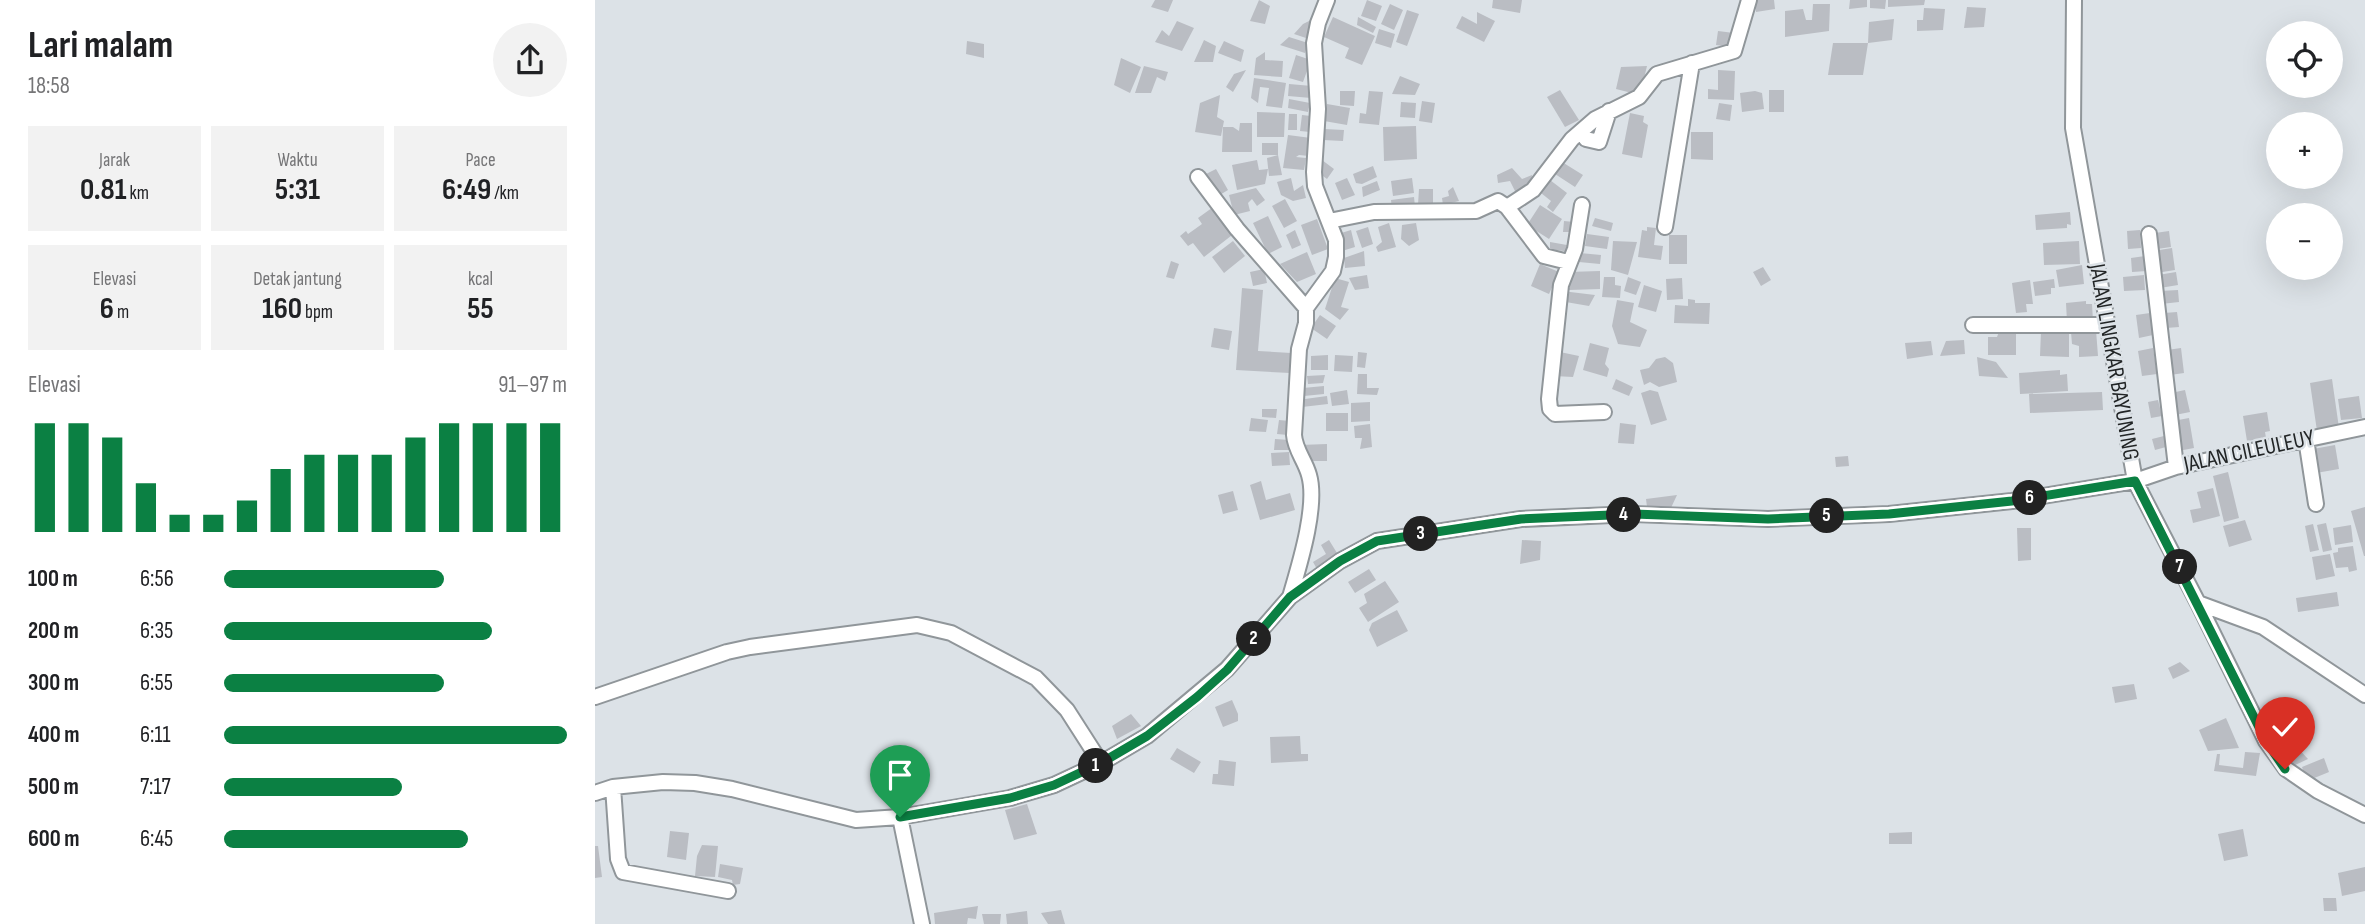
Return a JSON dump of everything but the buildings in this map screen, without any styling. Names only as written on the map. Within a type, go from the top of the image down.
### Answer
[{"type":"street","points":[[595,793],[613,787],[663,782],[695,783],[732,789],[856,820],[900,817],[1010,798],[1054,785],[1101,763],[1147,736],[1227,670],[1290,597],[1307,527],[1311,487],[1309,474],[1294,444],[1300,349],[1306,323],[1306,308],[1333,271],[1336,240],[1315,186],[1313,162],[1318,109],[1314,43],[1327,0]]},
{"type":"street","points":[[1507,207],[1533,190],[1572,139],[1609,111],[1639,97],[1657,74],[1734,51],[1749,0]]},
{"type":"street","name":"JALAN LINGKAR BAYUNING","points":[[2074,0],[2073,128],[2135,481],[2266,741],[2285,769],[2318,791],[2365,815]]},
{"type":"street","points":[[1665,227],[1692,63]]},
{"type":"street","points":[[1586,139],[1599,142],[1609,111]]},
{"type":"street","points":[[1198,177],[1237,229],[1306,308]]},
{"type":"street","points":[[1329,220],[1384,211],[1476,211],[1498,201],[1507,207],[1537,250],[1548,258],[1568,262]]},
{"type":"street","points":[[1582,205],[1575,249],[1561,285],[1554,332],[1550,409],[1561,415],[1604,412]]},
{"type":"street","points":[[2149,234],[2176,467]]},
{"type":"street","points":[[1973,325],[2106,326]]},
{"type":"street","name":"JALAN CILEULEUY","points":[[1290,597],[1340,561],[1377,541],[1521,519],[1634,514],[1768,519],[1889,514],[2012,501],[2135,481],[2176,467],[2365,427]]},
{"type":"street","points":[[2306,439],[2316,504]]},
{"type":"street","points":[[2198,603],[2263,627],[2365,695]]},
{"type":"street","points":[[595,697],[750,647],[917,625],[930,626],[951,633],[1036,678],[1067,710],[1101,763]]},
{"type":"street","points":[[613,787],[618,859],[623,872],[728,891]]},
{"type":"street","points":[[900,817],[922,924]]},
{"type":"route","points":[[900,817],[1010,798],[1054,785],[1101,763],[1147,736],[1197,697],[1227,670],[1290,597],[1340,561],[1377,541],[1521,519],[1634,514],[1768,519],[1889,514],[2012,501],[2135,481],[2266,741],[2285,769]]}]
